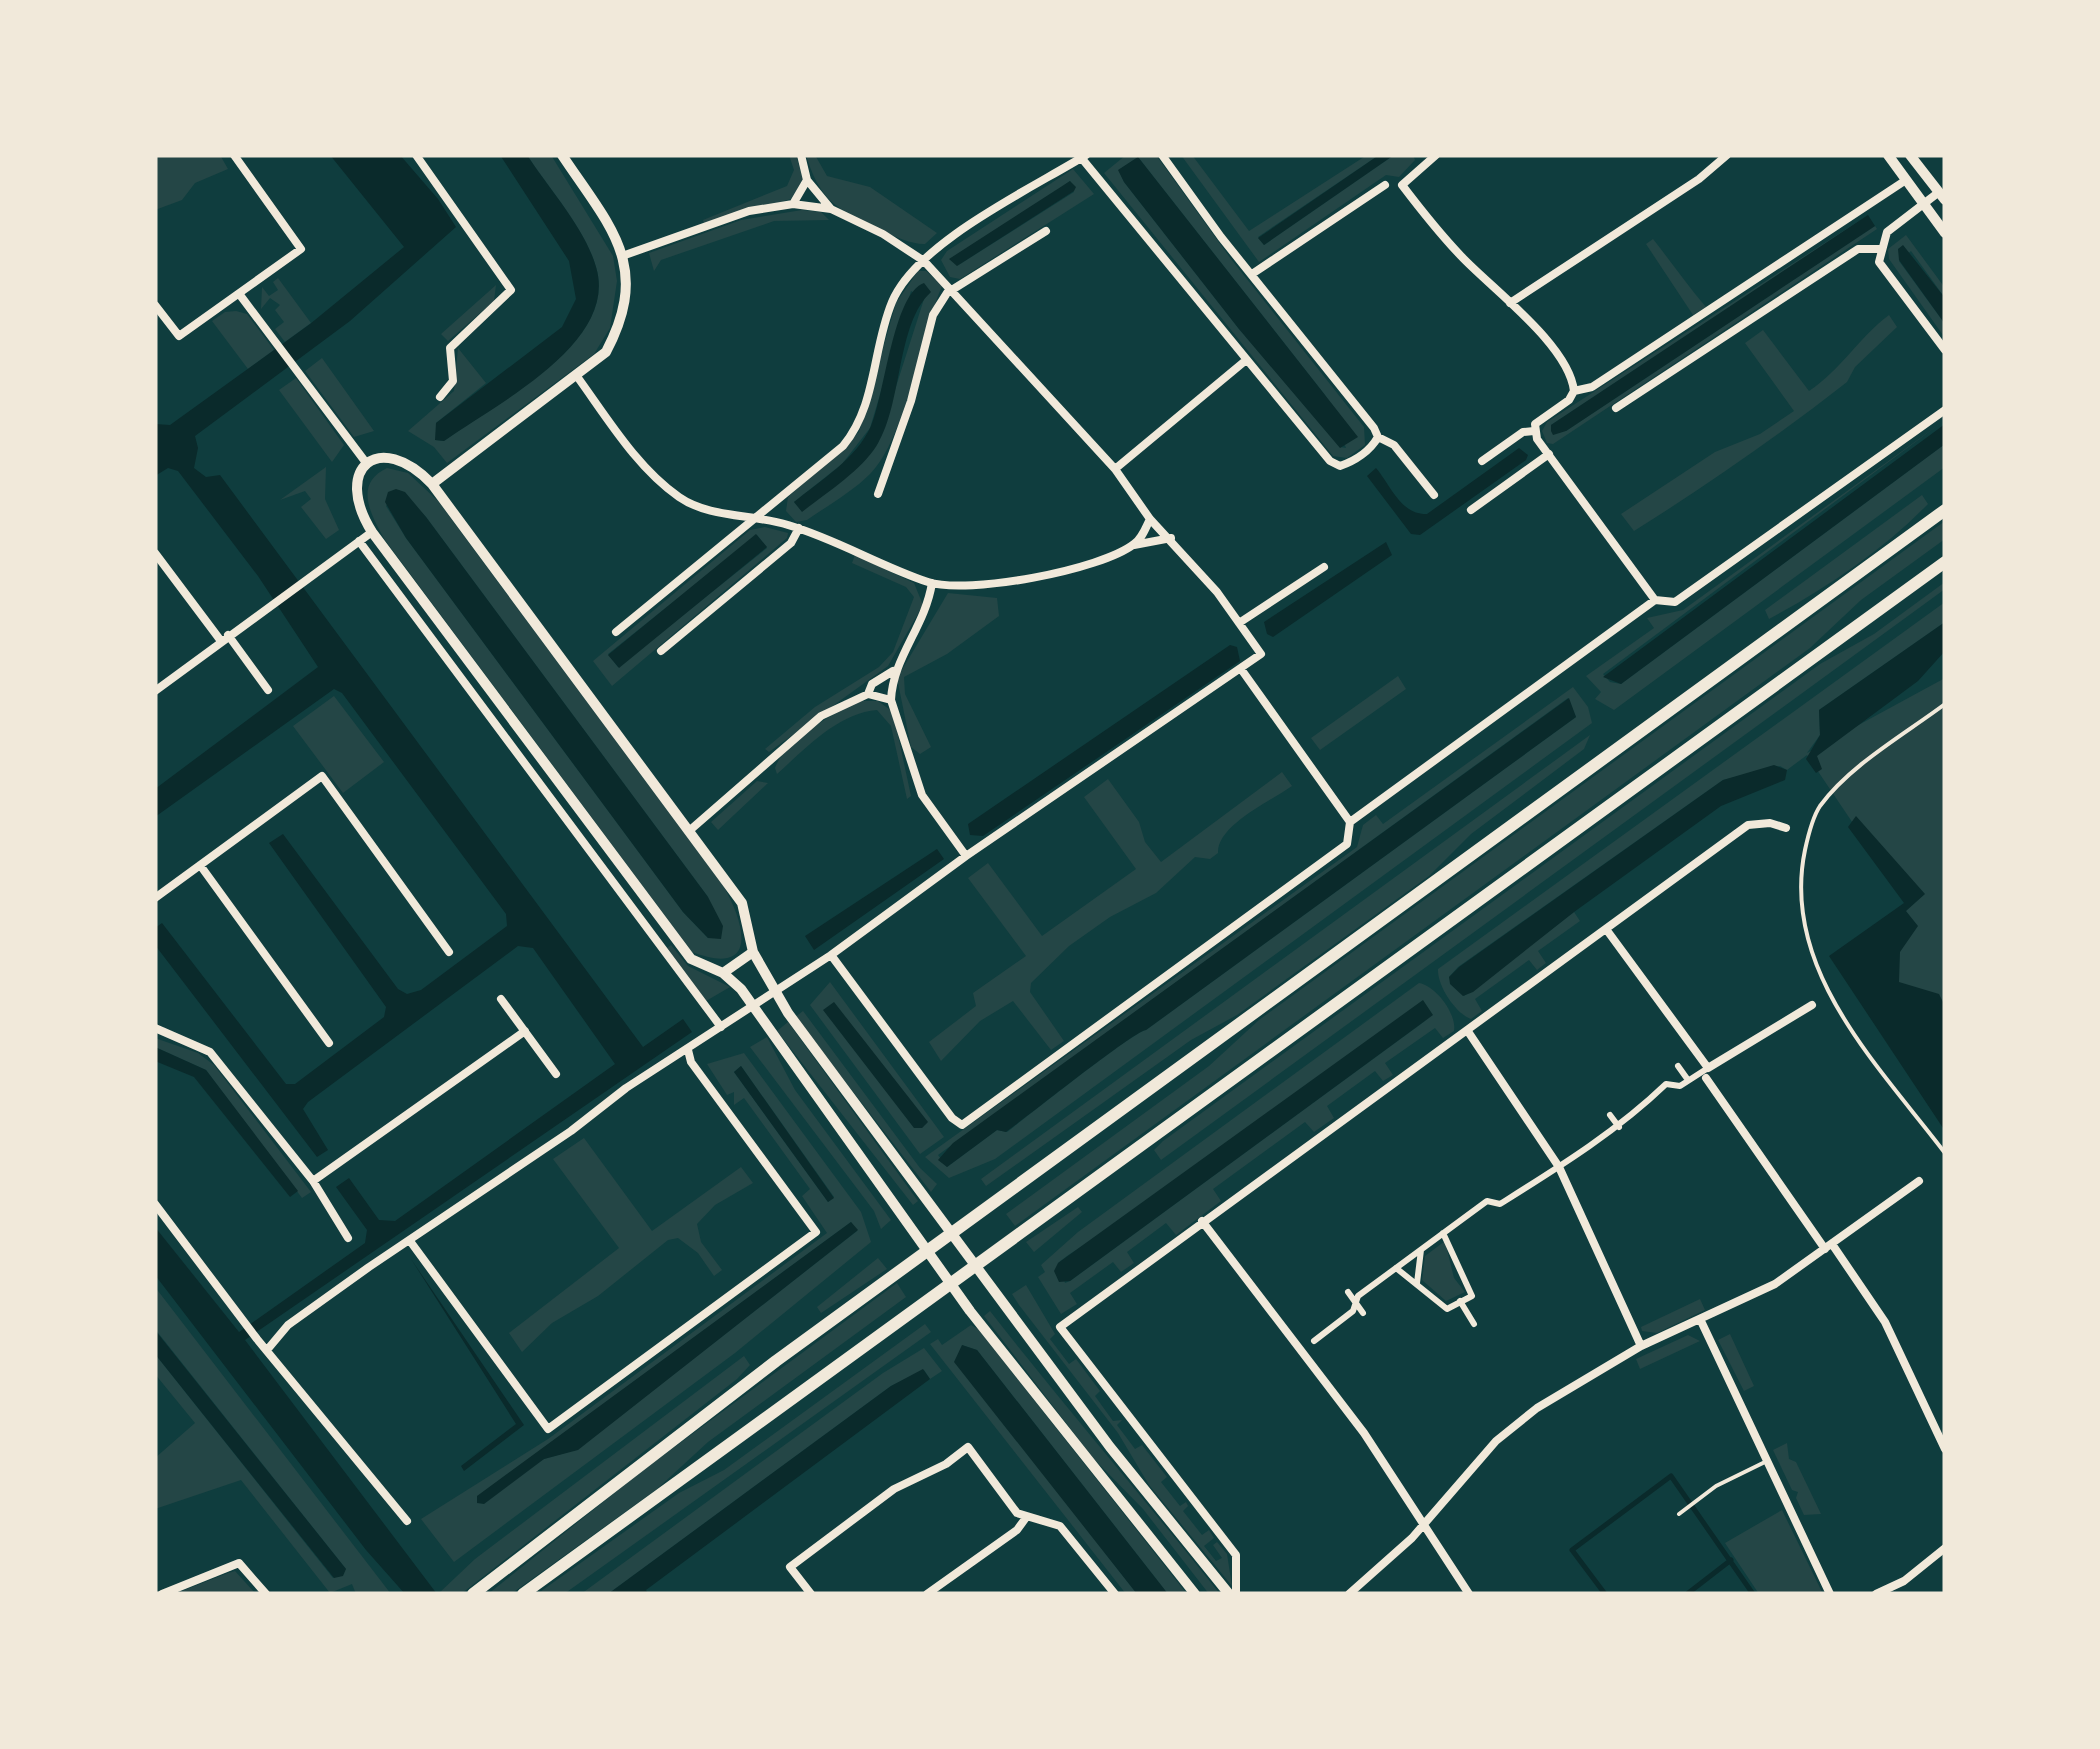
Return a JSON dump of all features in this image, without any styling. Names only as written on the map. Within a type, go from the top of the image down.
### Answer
[{"type":"main road","points":[[473,1594],[761,1372],[1945,510]]},
{"type":"main road","points":[[522,1594],[1945,562]]},
{"type":"street","points":[[155,305],[178,336],[300,249],[234,155]]},
{"type":"street","points":[[416,155],[511,290],[450,348],[453,381],[440,397]]},
{"type":"street","points":[[432,484],[606,352],[622,322],[628,280],[625,255],[562,155]]},
{"type":"street","points":[[801,155],[808,180],[831,209]]},
{"type":"street","points":[[1162,155],[1378,437],[1394,445],[1434,495]]},
{"type":"street","points":[[1436,155],[1402,185],[1439,233],[1510,303],[1568,370],[1574,390],[1569,400],[1535,424],[1534,431],[1655,600]]},
{"type":"street","points":[[1510,303],[1699,179],[1726,155]]},
{"type":"street","points":[[1888,155],[1945,232]]},
{"type":"street","points":[[1910,155],[1942,196],[1887,232],[1879,249],[1880,262],[1945,350]]},
{"type":"street","points":[[616,632],[856,430],[892,302],[924,261],[1082,156],[1244,361],[1330,461],[1340,466],[1351,462],[1378,437]]},
{"type":"street","points":[[794,204],[808,180]]},
{"type":"street","points":[[1574,390],[1592,387],[1906,180]]},
{"type":"street","points":[[1252,274],[1386,184]]},
{"type":"street","points":[[267,1350],[288,1325],[831,955],[966,856],[1261,654],[1217,592],[1150,519],[1114,469],[952,289],[924,261],[883,234],[831,209],[794,204],[750,211],[625,255]]},
{"type":"street","points":[[878,494],[911,401],[933,315],[952,289],[1046,231]]},
{"type":"street","points":[[1616,408],[1844,258],[1858,250],[1879,249]]},
{"type":"street","points":[[240,294],[367,464]]},
{"type":"street","points":[[1114,469],[1244,361]]},
{"type":"street","points":[[576,375],[640,460],[680,498],[714,512],[758,516],[799,528],[932,583],[1019,581],[1134,545],[1171,538]]},
{"type":"street","points":[[1350,822],[1655,600],[1675,602],[1945,410]]},
{"type":"street","points":[[1482,462],[1523,432],[1534,431]]},
{"type":"street","points":[[1471,510],[1550,454]]},
{"type":"street","points":[[1195,1594],[928,1253],[752,1006],[723,973],[692,960],[372,532],[354,500],[358,472],[367,464],[389,456],[403,459],[432,484],[742,902],[753,952],[775,992],[975,1267],[1232,1594]]},
{"type":"street","points":[[1134,545],[1150,519]]},
{"type":"street","points":[[660,651],[792,543],[799,528]]},
{"type":"street","points":[[155,691],[372,532]]},
{"type":"street","points":[[359,541],[721,1027]]},
{"type":"street","points":[[155,553],[268,690]]},
{"type":"street","points":[[1239,623],[1324,567]]},
{"type":"street","points":[[932,583],[916,636],[894,671],[891,700],[899,713],[922,795],[966,856]]},
{"type":"street","points":[[831,955],[952,1118],[962,1125],[1347,844],[1350,822],[1242,670]]},
{"type":"street","points":[[868,694],[872,684],[894,671]]},
{"type":"street","points":[[689,831],[821,716],[868,694],[891,700]]},
{"type":"street","points":[[155,898],[322,776],[450,952]]},
{"type":"street","points":[[1232,1594],[1236,1555],[1060,1327],[1748,825],[1770,823],[1786,828]]},
{"type":"street","points":[[200,865],[328,1043]]},
{"type":"street","points":[[1606,929],[1885,1322],[1945,1448]]},
{"type":"street","points":[[723,973],[753,952]]},
{"type":"street","points":[[501,998],[556,1074]]},
{"type":"street","points":[[1314,1341],[1354,1312],[1358,1296],[1487,1202],[1500,1204],[1616,1129],[1666,1084],[1680,1086],[1705,1073],[1812,1005]]},
{"type":"street","points":[[155,1028],[210,1052],[313,1181],[348,1238]]},
{"type":"street","points":[[1467,1030],[1560,1167],[1641,1346]]},
{"type":"street","points":[[313,1181],[525,1032]]},
{"type":"street","points":[[410,1241],[548,1429],[816,1232],[691,1062],[688,1050]]},
{"type":"street","points":[[1678,1066],[1688,1080]]},
{"type":"street","points":[[1610,1115],[1619,1139]]},
{"type":"street","points":[[1349,1594],[1412,1538],[1484,1452],[1521,1420],[1641,1346],[1775,1284],[1919,1181]]},
{"type":"street","points":[[155,1204],[245,1323],[407,1522]]},
{"type":"street","points":[[1202,1221],[1302,1350],[1424,1521],[1469,1594]]},
{"type":"street","points":[[1396,1268],[1447,1309],[1472,1296],[1443,1233]]},
{"type":"street","points":[[1416,1284],[1422,1249]]},
{"type":"street","points":[[1348,1292],[1363,1313]]},
{"type":"street","points":[[1460,1302],[1474,1324]]},
{"type":"street","points":[[1701,1321],[1830,1594]]},
{"type":"street","points":[[811,1594],[790,1567],[894,1489],[946,1464],[968,1446],[1025,1519],[1050,1522],[1070,1536],[1115,1594]]},
{"type":"street","points":[[927,1594],[1017,1530],[1025,1519]]},
{"type":"street","points":[[1876,1594],[1904,1581],[1945,1548]]},
{"type":"street","points":[[162,1594],[239,1563],[266,1594]]},
{"type":"lane","points":[[1945,704],[1860,768],[1820,807],[1808,836],[1801,880],[1811,953],[1830,995],[1850,1030],[1945,1152]]},
{"type":"lane","points":[[1678,1514],[1767,1461]]},
{"type":"shaded area","points":[[155,155],[220,155],[228,169],[195,183],[182,200],[155,210]]},
{"type":"shaded area","points":[[330,155],[400,155],[456,227],[350,321],[195,436],[198,448],[194,468],[206,477],[220,475],[643,1047],[683,1019],[692,1032],[245,1340],[437,1594],[405,1594],[366,1550],[155,1275],[155,1227],[239,1332],[365,1243],[367,1230],[336,1187],[349,1178],[379,1220],[395,1221],[615,1064],[533,948],[518,946],[308,1102],[303,1109],[328,1150],[317,1157],[155,945],[155,928],[162,923],[286,1084],[295,1084],[384,1017],[386,1007],[269,843],[283,834],[398,989],[407,994],[421,990],[507,926],[506,914],[342,693],[334,689],[155,817],[155,789],[318,667],[258,576],[178,471],[168,468],[155,476],[155,424],[170,425],[310,324],[404,247]]},
{"type":"shaded area","points":[[500,155],[527,155],[566,209],[591,252],[598,295],[589,321],[572,346],[548,369],[444,441],[435,440],[436,423],[562,327],[576,299],[569,261]]},
{"type":"shaded area","points":[[527,155],[551,155],[613,256],[617,281],[610,328],[594,354],[447,463],[434,447],[408,431],[454,391],[458,348],[486,383],[436,423],[436,440],[444,441],[548,368],[589,321],[598,295],[596,267],[584,238]]},
{"type":"shaded area","points":[[789,155],[796,155],[803,179],[791,199],[704,224],[703,220],[787,186],[794,170]]},
{"type":"shaded area","points":[[806,155],[815,155],[827,176],[870,187],[937,233],[925,244],[916,243],[851,215],[824,193]]},
{"type":"shaded area","points":[[1126,155],[1156,155],[1231,259],[1364,427],[1365,445],[1347,458],[1333,456],[1104,173]],"holes":[[[1138,157],[1325,395],[1346,448],[1340,447],[1239,329],[1124,182],[1119,170]]]},
{"type":"shaded area","points":[[1181,155],[1192,155],[1249,231],[1367,155],[1379,155],[1258,237],[1264,245],[1394,155],[1413,155],[1415,160],[1399,177],[1386,175],[1259,262]]},
{"type":"shaded area","points":[[1379,155],[1394,155],[1264,245],[1258,238]]},
{"type":"shaded area","points":[[1138,157],[1358,437],[1340,448],[1239,329],[1124,182],[1118,170]]},
{"type":"shaded area","points":[[1073,169],[1094,194],[960,279],[950,277],[941,260],[947,251]],"holes":[[[1070,181],[1074,192],[957,266]]]},
{"type":"shaded area","points":[[1070,181],[1076,187],[1074,191],[957,266],[949,259]]},
{"type":"shaded area","points":[[802,210],[821,212],[829,220],[774,221],[661,260],[654,271],[649,253],[741,220]]},
{"type":"shaded area","points":[[1868,215],[1551,425],[1551,431],[1566,431],[1875,226],[1877,229],[1553,444],[1547,443],[1542,431],[1547,422]]},
{"type":"shaded area","points":[[1868,215],[1875,226],[1566,431],[1553,435],[1551,425]]},
{"type":"shaded area","points":[[1906,235],[1945,288],[1945,298],[1911,251],[1899,261],[1945,324],[1945,338],[1889,259],[1888,249]]},
{"type":"shaded area","points":[[1653,239],[1706,307],[1693,315],[1646,244]]},
{"type":"shaded area","points":[[1903,245],[1945,298],[1945,324],[1899,260],[1898,249]]},
{"type":"shaded area","points":[[918,271],[926,271],[942,286],[893,437],[883,458],[863,481],[807,520],[796,522],[786,511],[788,497],[859,432],[896,303]],"holes":[[[911,291],[924,299],[878,443],[802,511],[794,502],[842,464],[870,428]]]},
{"type":"shaded area","points":[[278,278],[311,323],[285,342],[275,329],[284,322],[275,310],[280,305],[270,298],[261,309],[262,287],[269,296],[278,290],[273,282]]},
{"type":"shaded area","points":[[924,283],[931,292],[911,323],[891,408],[877,445],[853,473],[802,512],[794,502],[847,459],[871,426],[897,325],[913,291]]},
{"type":"shaded area","points":[[496,285],[494,301],[448,341],[441,334]]},
{"type":"shaded area","points":[[225,312],[247,314],[274,350],[248,369],[212,321]]},
{"type":"shaded area","points":[[1889,315],[1897,327],[1855,367],[1847,382],[1743,459],[1634,531],[1621,514],[1715,452],[1760,434],[1794,411],[1745,343],[1763,330],[1809,391]]},
{"type":"shaded area","points":[[322,358],[374,431],[354,437],[305,371]]},
{"type":"shaded area","points":[[296,378],[344,445],[332,462],[279,390]]},
{"type":"shaded area","points":[[1945,420],[1603,674],[1610,682],[1621,684],[1945,444],[1945,467],[1614,710],[1595,699],[1601,692],[1586,676],[1654,628],[1647,618],[1683,610]]},
{"type":"shaded area","points":[[1945,424],[1945,444],[1621,684],[1603,677]]},
{"type":"shaded area","points":[[1519,448],[1528,455],[1526,460],[1420,535],[1411,534],[1367,476],[1376,468],[1403,505],[1427,514]]},
{"type":"shaded area","points":[[326,467],[325,499],[339,530],[326,539],[301,507],[311,499],[305,491],[280,500]]},
{"type":"shaded area","points":[[387,468],[408,473],[438,501],[724,887],[741,931],[737,953],[728,958],[713,958],[692,952],[385,540],[368,501],[370,482]],"holes":[[[399,490],[426,517],[708,897],[708,938],[683,912],[386,506]]]},
{"type":"shaded area","points":[[388,492],[405,492],[426,517],[708,897],[723,926],[721,939],[708,938],[683,912],[406,538],[385,502]]},
{"type":"shaded area","points":[[1922,495],[1928,504],[1892,537],[1833,581],[1769,619],[1765,610]]},
{"type":"shaded area","points":[[1945,521],[1945,539],[1861,600],[1810,648],[1015,1226],[1006,1214],[1209,1066],[1259,1020]]},
{"type":"shaded area","points":[[765,527],[788,533],[787,538],[612,686],[593,661],[750,530]],"holes":[[[757,535],[767,548],[618,667],[608,654]]]},
{"type":"shaded area","points":[[756,534],[767,547],[619,668],[608,655]]},
{"type":"shaded area","points":[[1386,542],[1392,555],[1273,637],[1267,634],[1264,622]]},
{"type":"shaded area","points":[[855,555],[914,583],[923,605],[888,666],[769,752],[765,749],[815,707],[879,667],[893,652],[914,597],[906,587],[852,563]]},
{"type":"shaded area","points":[[1945,582],[1945,589],[1161,1160],[1154,1150],[1163,1141],[1820,664],[1874,634]]},
{"type":"shaded area","points":[[948,593],[997,598],[999,616],[947,654],[904,677],[905,694],[931,747],[920,754],[911,747],[897,678]]},
{"type":"shaded area","points":[[1945,602],[1945,622],[1819,710],[1820,735],[1807,753],[1945,678],[1945,1123],[1868,1002],[1908,905],[1807,755],[1787,770],[1780,766],[1723,780],[1458,967],[1449,977],[1464,996],[1574,912],[1580,921],[1538,951],[1546,963],[1537,970],[1529,960],[1475,999],[1482,1011],[1471,1019],[1454,1005],[1444,991],[1438,969]]},
{"type":"shaded area","points":[[1945,622],[1945,651],[1918,681],[1817,756],[1822,769],[1816,773],[1806,759],[1820,735],[1819,710]]},
{"type":"shaded area","points":[[1230,645],[1237,647],[1240,661],[983,836],[970,835],[968,824]]},
{"type":"shaded area","points":[[1398,676],[1406,689],[1320,750],[1311,738]]},
{"type":"shaded area","points":[[1573,687],[1588,707],[1592,723],[995,1159],[949,1178],[925,1157],[1357,847],[1363,825],[1376,815],[1383,824]],"holes":[[[1568,698],[1576,717],[1102,1058],[1007,1132],[997,1130],[947,1167],[938,1155]]]},
{"type":"shaded area","points":[[334,696],[384,762],[343,793],[293,726]]},
{"type":"shaded area","points":[[1569,698],[1576,717],[1006,1132],[997,1130],[947,1167],[938,1160],[953,1143]]},
{"type":"shaded area","points":[[858,701],[878,701],[893,712],[911,796],[907,799],[891,726],[877,710],[836,725],[777,774],[775,768],[789,747]]},
{"type":"shaded area","points":[[1590,735],[1584,749],[1471,834],[1429,876],[1237,1015],[1191,1040],[986,1186],[981,1179]]},
{"type":"shaded area","points":[[1774,765],[1787,770],[1785,780],[1721,806],[1574,912],[1473,992],[1463,996],[1450,984],[1449,977],[1459,967],[1723,780]]},
{"type":"shaded area","points":[[1282,772],[1292,786],[1235,823],[1220,843],[1218,853],[1210,859],[1195,857],[1156,893],[1110,917],[1069,946],[1031,983],[1030,992],[1064,1041],[1051,1050],[1013,1001],[980,1021],[941,1061],[929,1042],[976,1006],[973,993],[1026,956],[968,878],[988,863],[1042,936],[1136,869],[1084,797],[1108,779],[1161,862]]},
{"type":"shaded area","points":[[757,781],[768,783],[718,830],[711,822]]},
{"type":"shaded area","points":[[1856,816],[1925,894],[1906,911],[1918,926],[1900,952],[1899,982],[1939,994],[1945,1006],[1945,1131],[1829,956],[1904,903],[1848,827]]},
{"type":"shaded area","points":[[937,849],[944,859],[814,950],[805,936]]},
{"type":"shaded area","points":[[671,945],[688,966],[730,987],[706,1001],[667,948]]},
{"type":"shaded area","points":[[830,982],[944,1137],[920,1154],[810,1005]]},
{"type":"shaded area","points":[[1419,983],[1432,989],[1449,1009],[1454,1031],[1443,1038],[1435,1028],[1385,1063],[1393,1075],[1383,1081],[1375,1071],[1327,1106],[1334,1118],[1314,1132],[1305,1122],[1213,1189],[1221,1201],[1176,1235],[1166,1223],[1127,1252],[1134,1263],[1121,1272],[1113,1262],[1070,1293],[1077,1304],[1061,1314],[1038,1277],[1045,1272],[1041,1265],[1078,1232]],"holes":[[[1429,1018],[1065,1283],[1058,1263],[1067,1256]]]},
{"type":"shaded area","points":[[1423,1000],[1433,1015],[1070,1281],[1059,1282],[1054,1271],[1058,1263]]},
{"type":"shaded area","points":[[834,1002],[928,1122],[922,1128],[914,1128],[823,1010]]},
{"type":"shaded area","points":[[803,1011],[920,1168],[937,1184],[931,1192],[795,1017]]},
{"type":"shaded area","points":[[788,1022],[918,1201],[913,1205],[777,1031]]},
{"type":"shaded area","points":[[767,1037],[795,1090],[891,1220],[881,1229],[874,1211],[750,1047]]},
{"type":"shaded area","points":[[155,1038],[198,1053],[214,1065],[311,1192],[302,1198],[206,1070],[155,1047]]},
{"type":"shaded area","points":[[155,1047],[206,1070],[298,1191],[290,1197],[194,1077],[155,1061]]},
{"type":"shaded area","points":[[744,1053],[861,1212],[871,1242],[735,1353],[454,1562],[421,1519],[548,1439],[827,1233],[802,1196],[810,1189],[744,1098],[734,1105],[734,1092],[727,1095],[707,1064]],"holes":[[[741,1066],[834,1197],[828,1202],[734,1072]],[[851,1222],[857,1231],[578,1449],[544,1459],[478,1496]]]},
{"type":"shaded area","points":[[741,1066],[834,1198],[828,1202],[734,1072]]},
{"type":"shaded area","points":[[584,1138],[652,1231],[741,1167],[753,1183],[715,1205],[697,1224],[701,1242],[722,1270],[714,1276],[698,1253],[678,1238],[668,1240],[598,1296],[552,1323],[522,1352],[509,1333],[619,1248],[553,1159]]},
{"type":"shaded area","points":[[1078,1207],[1082,1212],[1034,1252],[1026,1242]]},
{"type":"shaded area","points":[[851,1222],[858,1230],[578,1450],[544,1459],[484,1504],[477,1503],[477,1496]]},
{"type":"shaded area","points":[[1445,1241],[1454,1278],[1465,1292],[1446,1301],[1422,1280],[1425,1256]]},
{"type":"shaded area","points":[[878,1258],[887,1269],[821,1313],[817,1307]]},
{"type":"shaded area","points":[[411,1259],[524,1425],[464,1471],[461,1466],[516,1424]]},
{"type":"shaded area","points":[[897,1283],[906,1297],[708,1442],[657,1489],[511,1594],[488,1594],[642,1471]]},
{"type":"shaded area","points":[[1026,1285],[1055,1334],[1050,1339],[1069,1364],[1076,1359],[1100,1391],[1095,1396],[1113,1421],[1122,1420],[1117,1425],[1135,1449],[1142,1445],[1167,1477],[1161,1482],[1180,1506],[1186,1502],[1188,1506],[1183,1511],[1202,1535],[1209,1530],[1214,1538],[1204,1546],[1216,1561],[1222,1558],[1213,1545],[1217,1542],[1227,1554],[1232,1586],[1149,1485],[1118,1433],[1019,1305],[1012,1294]]},
{"type":"shaded area","points":[[155,1287],[391,1594],[356,1594],[352,1584],[330,1593],[241,1480],[155,1509],[155,1458],[195,1423],[155,1374],[155,1354],[333,1578],[346,1569],[155,1329]]},
{"type":"shaded area","points":[[1700,1299],[1705,1310],[1657,1333],[1642,1331],[1641,1327]]},
{"type":"shaded area","points":[[990,1311],[1220,1594],[1209,1594],[1143,1509],[1093,1458],[984,1316]]},
{"type":"shaded area","points":[[925,1324],[931,1332],[564,1594],[537,1594],[679,1493],[724,1470]]},
{"type":"shaded area","points":[[971,1325],[1187,1594],[1168,1594],[977,1350],[962,1345],[962,1369],[1137,1594],[1126,1594],[930,1344],[938,1339],[942,1345]]},
{"type":"shaded area","points":[[155,1330],[346,1569],[343,1576],[334,1578],[155,1354]]},
{"type":"shaded area","points":[[1730,1334],[1754,1386],[1744,1391],[1718,1340]]},
{"type":"shaded area","points":[[1688,1335],[1700,1341],[1640,1369],[1636,1359]]},
{"type":"shaded area","points":[[962,1345],[977,1350],[1168,1594],[1137,1594],[954,1362]]},
{"type":"shaded area","points":[[924,1348],[942,1371],[930,1379],[924,1370],[891,1386],[608,1594],[581,1594],[883,1373]]},
{"type":"shaded area","points":[[744,1356],[750,1365],[737,1379],[461,1594],[438,1594],[475,1559]]},
{"type":"shaded area","points":[[923,1369],[930,1379],[646,1590],[648,1594],[608,1594],[891,1386]]},
{"type":"shaded area","points":[[1787,1443],[1789,1459],[1796,1462],[1821,1514],[1804,1515],[1796,1498],[1798,1492],[1792,1490],[1773,1450]]},
{"type":"shaded area","points":[[1782,1510],[1823,1594],[1759,1594],[1725,1543]]},
{"type":"shaded area","points":[[235,1571],[255,1593],[174,1594],[228,1573]]},
{"type":"waterway","points":[[1605,1594],[1572,1550],[1671,1476],[1753,1594]]},
{"type":"waterway","points":[[1687,1594],[1731,1560]]}]
